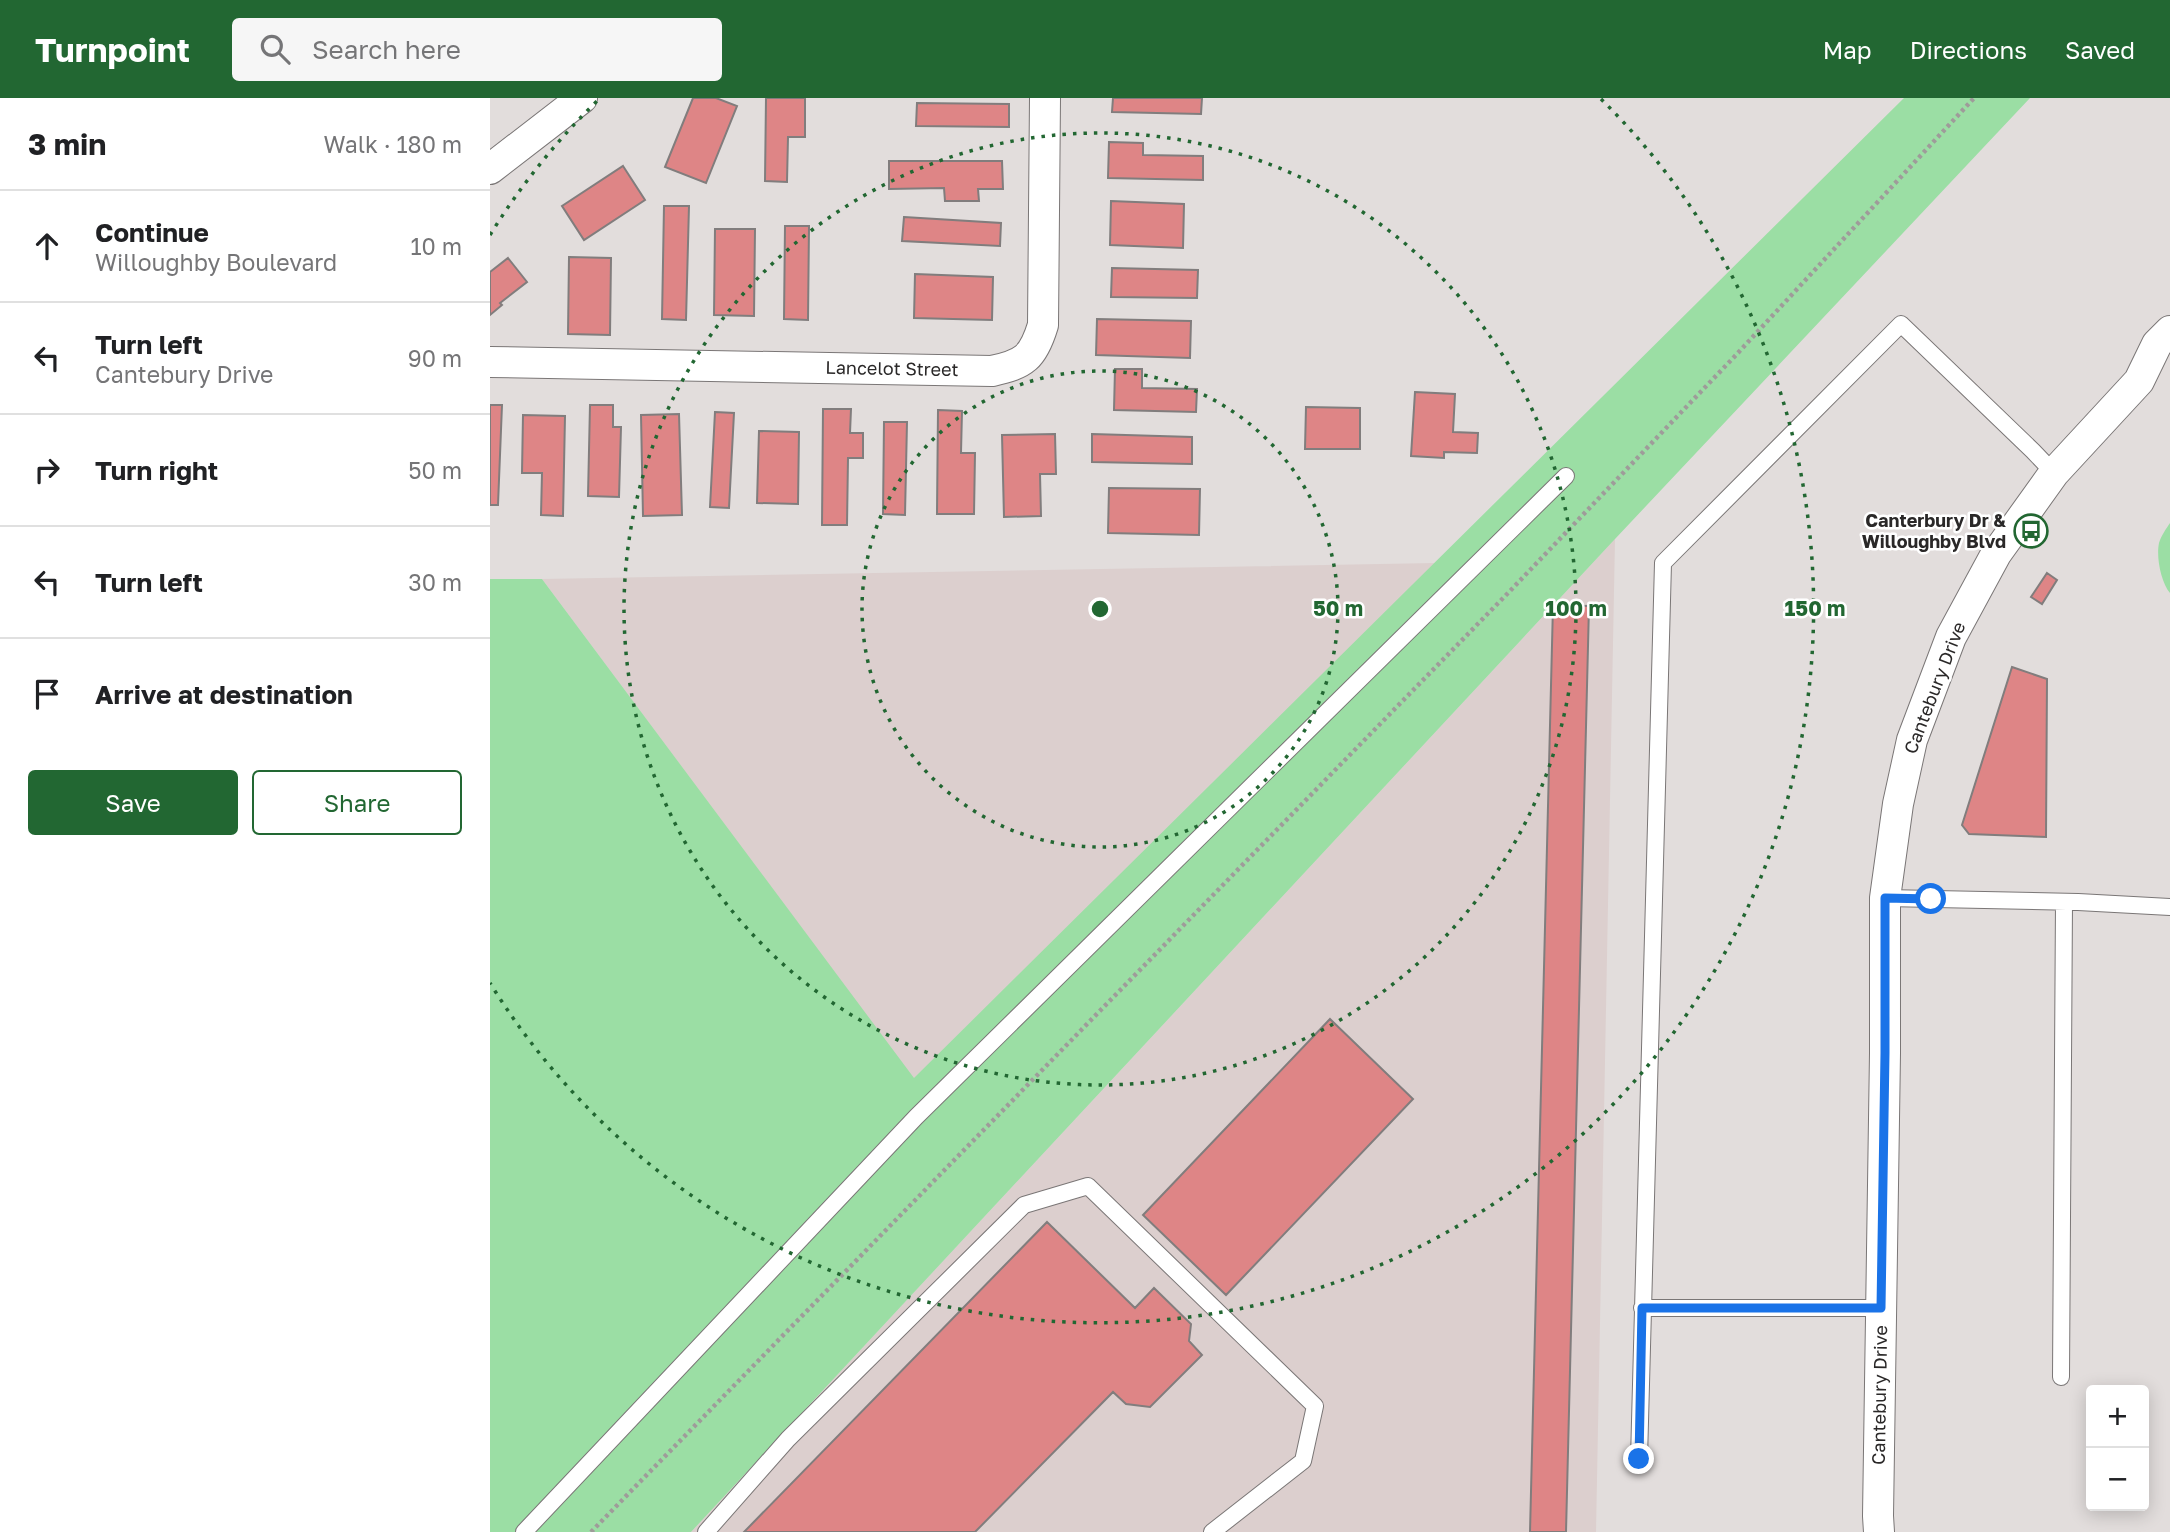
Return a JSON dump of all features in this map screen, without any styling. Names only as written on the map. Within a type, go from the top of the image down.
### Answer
[{"type":"street","points":[[490,169],[582,98]]},
{"type":"street","name":"Lancelot Street","points":[[490,362],[992,371],[1018,365],[1037,346],[1043,325],[1045,98]]},
{"type":"street","name":"Cantebury Drive","points":[[1877,1527],[1885,898],[1898,804],[1912,740],[1951,637],[1996,554],[2054,473],[2139,381],[2157,344],[2170,331]]},
{"type":"street","name":"Cantebury Drive","points":[[2139,381],[2170,367]]},
{"type":"lane","points":[[1639,1459],[1663,563],[1901,324],[2054,473]]},
{"type":"lane","points":[[524,1532],[916,1117],[1566,476]]},
{"type":"lane","points":[[1885,898],[2170,907]]},
{"type":"lane","points":[[2061,1377],[2064,902]]},
{"type":"lane","points":[[706,1532],[788,1439],[1024,1205],[1088,1186],[1315,1406],[1303,1461],[1212,1532]]},
{"type":"lane","points":[[1642,1308],[1881,1308]]},
{"type":"path","points":[[591,1532],[1522,578],[1736,355],[1974,98]]},
{"type":"shaded area","points":[[1615,539],[1596,1532],[691,1532]]},
{"type":"shaded area","points":[[1435,563],[914,1079],[542,579]]},
{"type":"green space","points":[[1904,98],[2030,98],[1615,539],[691,1532],[490,1532],[490,579],[542,579],[914,1078]]},
{"type":"green space","points":[[2170,523],[2170,593],[2160,569],[2158,549]]},
{"type":"building","points":[[693,98],[716,98],[737,106],[706,183],[665,167]]},
{"type":"building","points":[[766,98],[805,98],[805,137],[788,137],[787,182],[765,181]]},
{"type":"building","points":[[1113,98],[1202,98],[1201,114],[1112,112]]},
{"type":"building","points":[[917,103],[1009,104],[1009,127],[916,126]]},
{"type":"building","points":[[1109,142],[1143,143],[1143,155],[1203,156],[1203,180],[1108,178]]},
{"type":"building","points":[[889,161],[1002,161],[1003,189],[978,189],[979,201],[945,201],[944,188],[889,189]]},
{"type":"building","points":[[623,166],[645,200],[584,240],[562,206]]},
{"type":"building","points":[[1111,201],[1184,204],[1183,248],[1110,245]]},
{"type":"building","points":[[664,206],[689,206],[686,320],[662,319]]},
{"type":"building","points":[[904,217],[1001,223],[1000,246],[902,241]]},
{"type":"building","points":[[785,226],[809,226],[808,320],[784,319]]},
{"type":"building","points":[[715,229],[755,229],[754,316],[714,315]]},
{"type":"building","points":[[569,257],[611,258],[610,335],[568,334]]},
{"type":"building","points":[[508,258],[527,282],[500,303],[502,305],[490,315],[490,272]]},
{"type":"building","points":[[1112,268],[1198,270],[1197,298],[1111,297]]},
{"type":"building","points":[[915,274],[993,277],[992,320],[914,318]]},
{"type":"building","points":[[1097,319],[1191,321],[1190,358],[1096,355]]},
{"type":"building","points":[[1115,369],[1142,369],[1142,388],[1197,389],[1196,412],[1114,410]]},
{"type":"building","points":[[1415,392],[1455,394],[1453,432],[1478,433],[1477,453],[1444,452],[1444,458],[1411,456]]},
{"type":"building","points":[[490,405],[502,405],[498,505],[490,505]]},
{"type":"building","points":[[590,405],[613,405],[613,427],[621,427],[619,497],[588,496]]},
{"type":"building","points":[[1306,407],[1360,408],[1360,449],[1305,449]]},
{"type":"building","points":[[823,409],[851,409],[850,433],[863,433],[863,458],[848,458],[847,525],[822,525]]},
{"type":"building","points":[[938,410],[962,411],[961,453],[975,453],[974,514],[937,514]]},
{"type":"building","points":[[715,412],[734,413],[729,508],[710,507]]},
{"type":"building","points":[[679,414],[682,515],[643,516],[641,415]]},
{"type":"building","points":[[523,415],[565,416],[563,516],[541,515],[542,473],[522,473]]},
{"type":"building","points":[[884,422],[907,422],[905,515],[883,514]]},
{"type":"building","points":[[759,431],[799,432],[798,504],[757,503]]},
{"type":"building","points":[[1055,434],[1056,474],[1040,474],[1041,516],[1004,517],[1002,435]]},
{"type":"building","points":[[1092,434],[1192,437],[1192,464],[1092,462]]},
{"type":"building","points":[[1109,488],[1200,489],[1199,535],[1108,533]]},
{"type":"building","points":[[2047,573],[2057,580],[2042,604],[2031,597]]},
{"type":"building","points":[[1553,605],[1589,606],[1566,1532],[1530,1532]]},
{"type":"building","points":[[2012,667],[2047,679],[2046,837],[1969,834],[1962,825]]},
{"type":"building","points":[[1330,1019],[1413,1099],[1226,1295],[1143,1215]]},
{"type":"building","points":[[1047,1222],[1135,1308],[1154,1288],[1191,1324],[1189,1341],[1202,1355],[1150,1407],[1126,1404],[1113,1392],[975,1532],[744,1532]]},
{"type":"place","name":"Canterbury Dr & Willoughby Blvd","points":[[2031,531]]},
{"type":"route","points":[[1639,1459],[1642,1308],[1881,1308],[1885,898],[1931,899]]}]
